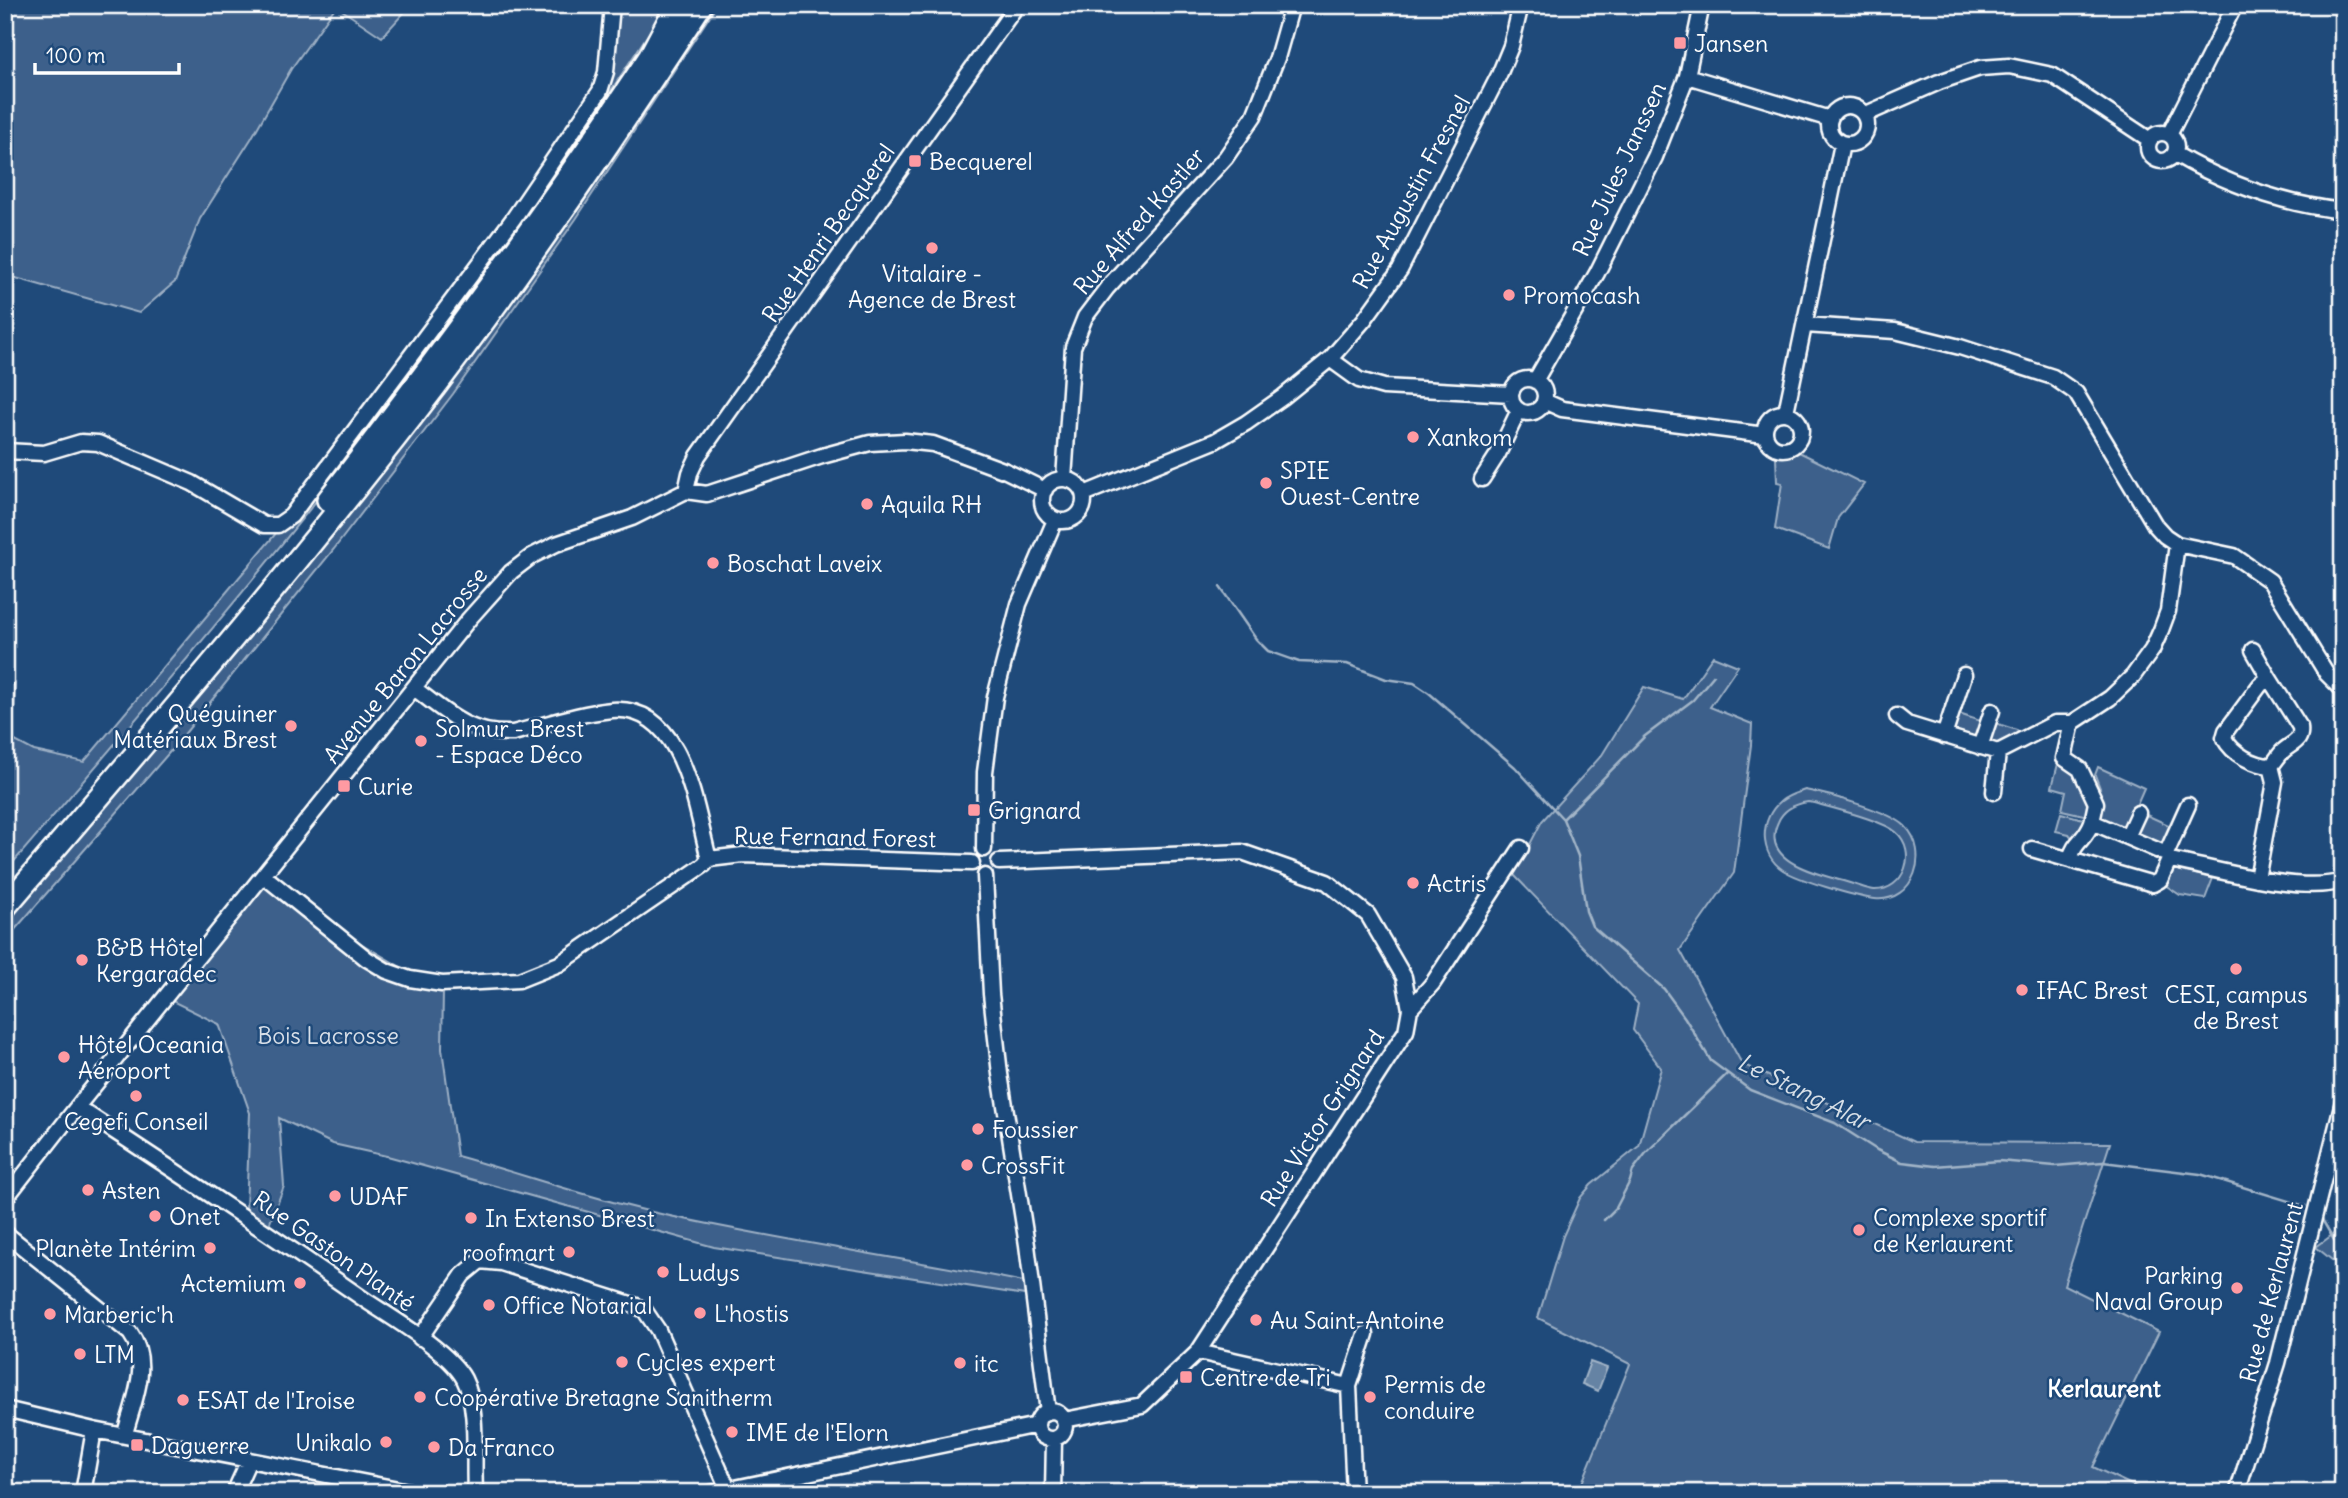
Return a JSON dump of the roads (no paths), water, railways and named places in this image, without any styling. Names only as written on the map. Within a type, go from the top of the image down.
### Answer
[{"type":"highway","points":[[650,56],[677,5]]},
{"type":"highway","points":[[5,885],[184,676],[325,503],[490,285],[683,5]]},
{"type":"highway","points":[[5,907],[198,682],[413,416],[518,273],[701,5]]},
{"type":"street","points":[[5,451],[44,453],[81,442],[98,443],[192,483],[264,525],[278,525],[291,516],[513,219],[600,91],[606,72],[612,5]]},
{"type":"street","name":"Rue Henri Becquerel","points":[[686,491],[698,456],[1017,5]]},
{"type":"street","name":"Rue Alfred Kastler","points":[[1063,479],[1073,347],[1085,317],[1107,288],[1226,157],[1254,116],[1277,58],[1292,5]]},
{"type":"street","name":"Rue Augustin Fresnel","points":[[1084,494],[1215,441],[1283,397],[1330,359],[1364,320],[1400,270],[1499,75],[1511,46],[1521,5]]},
{"type":"street","name":"Rue Jules Janssen","points":[[1535,381],[1597,273],[1655,157],[1687,76],[1702,5]]},
{"type":"street","points":[[2169,135],[2235,5]]},
{"type":"street","points":[[1864,115],[1939,82],[1980,68],[2009,66],[2052,75],[2150,140]]},
{"type":"street","points":[[1687,76],[1830,119]]},
{"type":"street","points":[[1846,106],[1859,110],[1864,115],[1867,122],[1863,137],[1850,144],[1843,144],[1831,134],[1830,119],[1834,113],[1846,106]]},
{"type":"street","points":[[2160,133],[2169,135],[2177,145],[2175,154],[2164,162],[2155,160],[2148,149],[2150,140],[2160,133]]},
{"type":"street","points":[[1786,412],[1843,144]]},
{"type":"street","points":[[2175,154],[2260,194],[2290,203],[2343,211]]},
{"type":"street","points":[[1805,325],[1895,331],[1961,347],[2053,377],[2076,393],[2155,524],[2165,536],[2177,544],[2234,556],[2270,581],[2327,674],[2343,690]]},
{"type":"street","points":[[1330,359],[1359,380],[1384,387],[1511,394]]},
{"type":"street","points":[[1523,380],[1535,381],[1545,393],[1544,401],[1531,413],[1519,410],[1514,406],[1511,394],[1517,383],[1523,380]]},
{"type":"street","points":[[1544,401],[1562,409],[1765,435]]},
{"type":"street","points":[[1482,479],[1498,454],[1519,410]]},
{"type":"street","points":[[1786,412],[1800,423],[1798,441],[1791,447],[1782,449],[1769,442],[1765,435],[1765,426],[1777,413],[1786,412]]},
{"type":"street","name":"Avenue Baron Lacrosse","points":[[5,1199],[469,619],[510,572],[532,556],[556,544],[632,518],[686,491],[708,494],[870,443],[905,441],[933,444],[961,453],[1045,490]]},
{"type":"street","points":[[1063,479],[1076,483],[1084,494],[1084,507],[1076,518],[1063,522],[1055,520],[1043,508],[1042,495],[1053,482],[1063,479]]},
{"type":"street","points":[[984,849],[985,772],[995,697],[1018,604],[1055,520]]},
{"type":"street","points":[[1897,716],[1907,724],[1998,752],[2055,723],[2072,723],[2122,688],[2152,650],[2168,611],[2177,544]]},
{"type":"street","points":[[2253,650],[2300,727],[2301,735],[2297,743],[2284,751],[2271,766]]},
{"type":"street","points":[[1944,736],[1964,675]]},
{"type":"street","points":[[2269,678],[2260,685],[2226,731],[2224,738],[2255,765],[2271,766]]},
{"type":"street","points":[[414,688],[461,724],[500,734],[614,710],[645,715],[670,738],[684,767],[709,859]]},
{"type":"street","points":[[1980,747],[1992,711]]},
{"type":"street","points":[[2070,859],[2073,847],[2087,835],[2096,803],[2080,769],[2064,758],[2072,723]]},
{"type":"street","points":[[1994,792],[1998,752]]},
{"type":"street","points":[[2257,879],[2275,782],[2271,766]]},
{"type":"street","points":[[2032,849],[2153,884],[2160,880],[2188,805]]},
{"type":"street","points":[[2127,837],[2138,813]]},
{"type":"street","points":[[2092,822],[2167,857],[2257,879],[2330,885],[2343,881]]},
{"type":"street","points":[[1410,1009],[1433,983],[1521,848]]},
{"type":"street","points":[[984,849],[996,854],[999,862],[996,871],[985,876]]},
{"type":"street","points":[[984,849],[974,855],[972,863],[975,870],[985,876]]},
{"type":"street","points":[[999,862],[1241,852],[1327,882],[1368,915],[1404,977],[1410,1009]]},
{"type":"street","name":"Rue Fernand Forest","points":[[264,876],[367,959],[387,971],[410,979],[442,984],[519,980],[559,964],[709,859],[743,855],[972,863]]},
{"type":"street","points":[[985,876],[991,994],[1000,1074],[1027,1245],[1048,1412]]},
{"type":"street","name":"Rue Victor Grignard","points":[[1064,1420],[1142,1405],[1198,1352],[1406,1031],[1410,1009]]},
{"type":"street","name":"Rue de Kerlaurent","points":[[2237,1493],[2278,1363],[2343,1101]]},
{"type":"street","name":"Rue Gaston Planté","points":[[77,1107],[256,1224],[451,1362],[463,1377],[473,1412],[475,1492]]},
{"type":"street","points":[[5,1233],[130,1333],[136,1341],[141,1364],[140,1379],[125,1434]]},
{"type":"street","points":[[420,1338],[463,1275],[480,1261],[501,1263],[637,1306],[645,1311],[659,1330],[728,1489]]},
{"type":"street","points":[[1354,1493],[1349,1386],[1366,1334]]},
{"type":"street","points":[[1198,1352],[1349,1386]]},
{"type":"street","points":[[5,1409],[94,1430],[419,1493]]},
{"type":"street","points":[[1048,1412],[1059,1414],[1064,1420],[1062,1434],[1054,1439],[1042,1436],[1037,1425],[1040,1417],[1048,1412]]},
{"type":"street","points":[[711,1493],[1037,1425]]},
{"type":"street","points":[[83,1493],[94,1430]]},
{"type":"street","points":[[1053,1493],[1054,1439]]},
{"type":"street","points":[[234,1493],[249,1460]]},
{"type":"waterway","name":"Le Stang Alar","points":[[1220,587],[1256,639],[1268,651],[1299,662],[1347,664],[1386,679],[1414,683],[1515,767],[1563,819],[1578,856],[1586,911],[1592,926],[1664,989],[1711,1061],[1750,1090],[1835,1123],[1877,1150],[1902,1162],[1935,1166],[1999,1161],[2055,1166],[2103,1162],[2200,1174],[2305,1206]]},
{"type":"waterway","points":[[1563,819],[1645,736],[1693,700],[1714,675]]},
{"type":"waterway","points":[[1604,1220],[1616,1208],[1633,1170],[1646,1153],[1727,1074]]},
{"type":"waterway","name":"Le Stang Alar","points":[[2320,1216],[2334,1240],[2343,1245]]},
{"type":"place","name":"Jansen","points":[[1680,43]]},
{"type":"place","name":"Becquerel","points":[[915,161]]},
{"type":"place","name":"Vitalaire - Agence de Brest","points":[[932,248]]},
{"type":"place","name":"Promocash","points":[[1509,295]]},
{"type":"place","name":"Xankom","points":[[1413,437]]},
{"type":"place","name":"SPIE Ouest-Centre","points":[[1266,483]]},
{"type":"place","name":"Aquila RH","points":[[867,504]]},
{"type":"place","name":"Boschat Laveix","points":[[713,563]]},
{"type":"place","name":"Quéguiner Matériaux Brest","points":[[291,726]]},
{"type":"place","name":"Solmur - Brest - Espace Déco","points":[[421,741]]},
{"type":"place","name":"Curie","points":[[344,786]]},
{"type":"place","name":"Grignard","points":[[974,810]]},
{"type":"place","name":"Actris","points":[[1413,883]]},
{"type":"place","name":"B&B Hôtel Kergaradec","points":[[82,960]]},
{"type":"place","name":"CESI, campus de Brest","points":[[2236,969]]},
{"type":"place","name":"IFAC Brest","points":[[2022,990]]},
{"type":"place","name":"Hôtel Oceania Aéroport","points":[[64,1057]]},
{"type":"place","name":"Cegefi Conseil","points":[[136,1096]]},
{"type":"place","name":"Foussier","points":[[978,1129]]},
{"type":"place","name":"CrossFit","points":[[967,1165]]},
{"type":"place","name":"Asten","points":[[88,1190]]},
{"type":"place","name":"UDAF","points":[[335,1196]]},
{"type":"place","name":"Onet","points":[[155,1216]]},
{"type":"place","name":"In Extenso Brest","points":[[471,1218]]},
{"type":"place","name":"Complexe sportif de Kerlaurent","points":[[1859,1230]]},
{"type":"place","name":"Planète Intérim","points":[[210,1248]]},
{"type":"place","name":"roofmart","points":[[569,1252]]},
{"type":"place","name":"Ludys","points":[[663,1272]]},
{"type":"place","name":"Actemium","points":[[300,1283]]},
{"type":"place","name":"Parking Naval Group","points":[[2237,1288]]},
{"type":"place","name":"Office Notarial","points":[[489,1305]]},
{"type":"place","name":"L'hostis","points":[[700,1313]]},
{"type":"place","name":"Marberic'h","points":[[50,1314]]},
{"type":"place","name":"Au Saint-Antoine","points":[[1256,1320]]},
{"type":"place","name":"LTM","points":[[80,1354]]},
{"type":"place","name":"Cycles expert","points":[[622,1362]]},
{"type":"place","name":"itc","points":[[960,1363]]},
{"type":"place","name":"Centre de Tri","points":[[1186,1377]]},
{"type":"place","name":"Coopérative Bretagne Sanitherm","points":[[420,1397]]},
{"type":"place","name":"Permis de conduire","points":[[1370,1397]]},
{"type":"place","name":"ESAT de l'Iroise","points":[[183,1400]]},
{"type":"place","name":"IME de l'Elorn","points":[[732,1432]]},
{"type":"place","name":"Unikalo","points":[[386,1442]]},
{"type":"place","name":"Daguerre","points":[[137,1445]]},
{"type":"place","name":"Da Franco","points":[[434,1447]]},
{"type":"district","name":"Kerlaurent","points":[[2104,1388]]},
{"type":"park label","name":"Bois Lacrosse","points":[[328,1035]]}]
